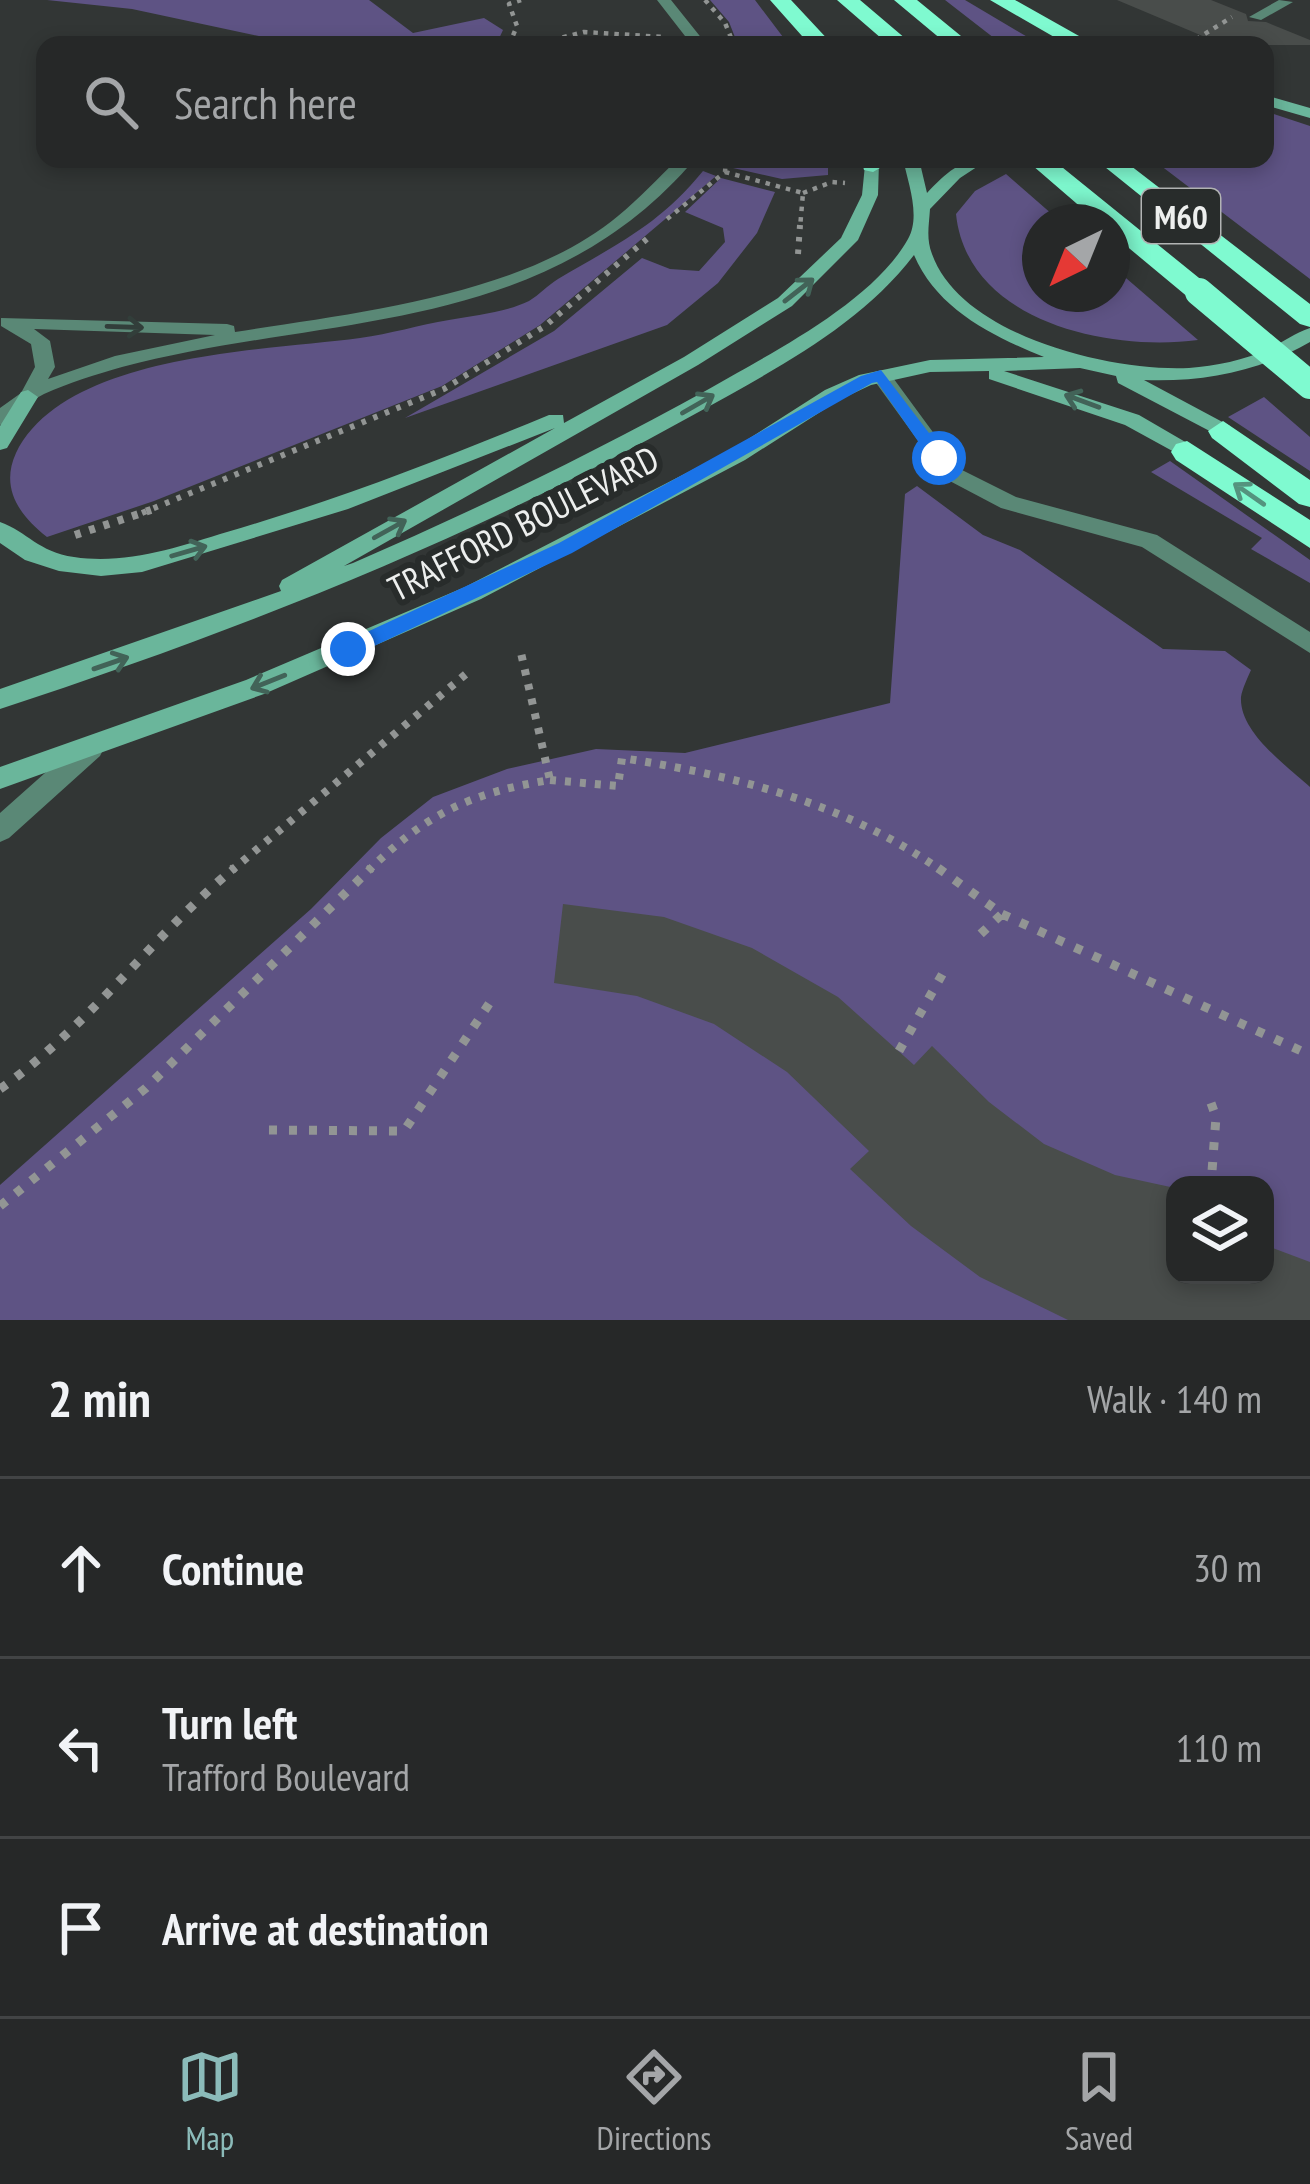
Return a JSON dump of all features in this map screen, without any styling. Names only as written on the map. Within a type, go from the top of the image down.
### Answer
[{"type":"highway","points":[[780,0],[811,36]]},
{"type":"highway","points":[[848,0],[891,36]]},
{"type":"highway","points":[[904,0],[950,36]]},
{"type":"highway","points":[[1000,0],[1067,36]]},
{"type":"highway","name":"M60","points":[[1049,168],[1310,385]]},
{"type":"highway","name":"M60","points":[[1119,168],[1310,318]]},
{"type":"highway","points":[[1223,430],[1310,496]]},
{"type":"highway","points":[[1187,452],[1310,536]]},
{"type":"main road","points":[[1274,98],[1310,98]]},
{"type":"main road","points":[[1274,101],[1310,113]]},
{"type":"main road","points":[[214,628],[691,361],[785,302],[832,261],[862,218],[872,168]]},
{"type":"main road","points":[[913,168],[922,208],[920,235],[930,270],[971,313],[1004,334],[1076,363],[1166,374],[1267,358],[1310,334]]},
{"type":"main road","points":[[922,208],[966,168]]},
{"type":"main road","name":"TRAFFORD BOULEVARD","points":[[0,699],[214,628],[444,535],[656,428],[855,305],[892,271],[920,235]]},
{"type":"main road","points":[[0,530],[26,551],[56,563],[104,569],[240,537],[495,446],[691,361]]},
{"type":"main road","name":"TRAFFORD BOULEVARD","points":[[0,778],[273,680],[473,593],[738,454],[832,395],[881,376],[930,366],[1076,363]]},
{"type":"main road","points":[[930,366],[985,373],[1077,398],[1132,420],[1187,452]]},
{"type":"main road","points":[[1103,369],[1182,405],[1223,430]]},
{"type":"main road","points":[[0,443],[30,394]]},
{"type":"street","points":[[664,0],[694,36]]},
{"type":"street","points":[[0,418],[30,394],[140,354],[260,332],[372,319],[484,291],[594,241],[639,211],[679,168]]},
{"type":"street","points":[[4,322],[260,332]]},
{"type":"street","points":[[4,322],[31,332],[45,350],[45,368],[30,394]]},
{"type":"street","points":[[881,376],[939,458],[964,481],[1009,503],[1150,542],[1310,644]]},
{"type":"street","points":[[0,830],[91,748]]},
{"type":"path","points":[[513,36],[517,26],[509,4],[521,0]]},
{"type":"path","points":[[705,0],[730,36]]},
{"type":"path","points":[[1201,36],[1263,6]]},
{"type":"path","points":[[568,36],[584,32],[640,36]]},
{"type":"path","points":[[664,223],[725,168]]},
{"type":"path","points":[[725,172],[803,193],[832,182],[852,184]]},
{"type":"path","points":[[797,257],[803,193]]},
{"type":"path","points":[[26,551],[177,501],[444,389],[545,326],[650,236]]},
{"type":"path","points":[[521,653],[550,780]]},
{"type":"path","points":[[0,1090],[44,1059],[191,904],[472,669]]},
{"type":"path","points":[[0,1206],[146,1088],[390,849],[452,804],[489,790],[550,780],[618,786],[622,758],[725,772],[818,803],[902,844],[1002,914],[1310,1055]]},
{"type":"path","points":[[972,942],[1002,914]]},
{"type":"path","points":[[899,1051],[943,973]]},
{"type":"path","points":[[269,1130],[404,1131],[495,995]]},
{"type":"path","points":[[1211,1103],[1216,1117],[1212,1176]]},
{"type":"shaded area","points":[[47,0],[369,0],[413,33],[484,18],[503,30],[500,36],[259,36],[132,9]]},
{"type":"shaded area","points":[[710,0],[755,0],[782,36],[734,36]]},
{"type":"shaded area","points":[[945,0],[965,0],[1026,36],[991,36]]},
{"type":"shaded area","points":[[1274,114],[1310,126],[1310,279],[1164,168],[1274,168]]},
{"type":"shaded area","points":[[733,168],[828,168],[828,175],[782,179]]},
{"type":"shaded area","points":[[703,171],[716,176],[540,325],[442,386],[154,501],[47,537],[15,500],[10,478],[16,453],[41,420],[77,395],[121,376],[170,363],[371,336],[519,305],[653,220]]},
{"type":"shaded area","points":[[1006,174],[1040,204],[1022,204],[1022,309],[986,281],[966,251],[956,214],[975,191]]},
{"type":"shaded area","points":[[721,178],[775,192],[757,233],[718,283],[667,325],[405,418],[554,331],[642,258],[670,269],[699,271],[725,242],[723,228],[685,212]]},
{"type":"shaded area","points":[[1130,281],[1198,340],[1123,340],[1047,322],[1028,312],[1130,312]]},
{"type":"shaded area","points":[[1264,397],[1310,437],[1310,471],[1228,417]]},
{"type":"shaded area","points":[[1170,461],[1310,560],[1310,583],[1251,549],[1262,538],[1151,472]]},
{"type":"shaded area","points":[[917,486],[983,535],[1020,550],[1163,649],[1225,651],[1251,670],[1241,697],[1248,723],[1266,747],[1310,787],[1310,1320],[0,1320],[0,1185],[311,909],[381,838],[433,797],[507,769],[596,749],[685,753],[890,703],[905,494]]},
{"type":"building","points":[[1117,0],[1211,0],[1246,14],[1248,21],[1266,22],[1310,40],[1310,45],[1274,45],[1274,36],[1203,36]]},
{"type":"building","points":[[563,904],[664,917],[752,948],[838,997],[914,1065],[932,1046],[989,1102],[1044,1144],[1115,1175],[1166,1186],[1166,1284],[1274,1284],[1274,1248],[1310,1262],[1310,1320],[1068,1320],[980,1277],[911,1226],[850,1169],[869,1151],[787,1072],[714,1024],[637,996],[554,983]]},
{"type":"route","points":[[348,649],[566,548],[866,380],[881,376],[939,458]]}]
